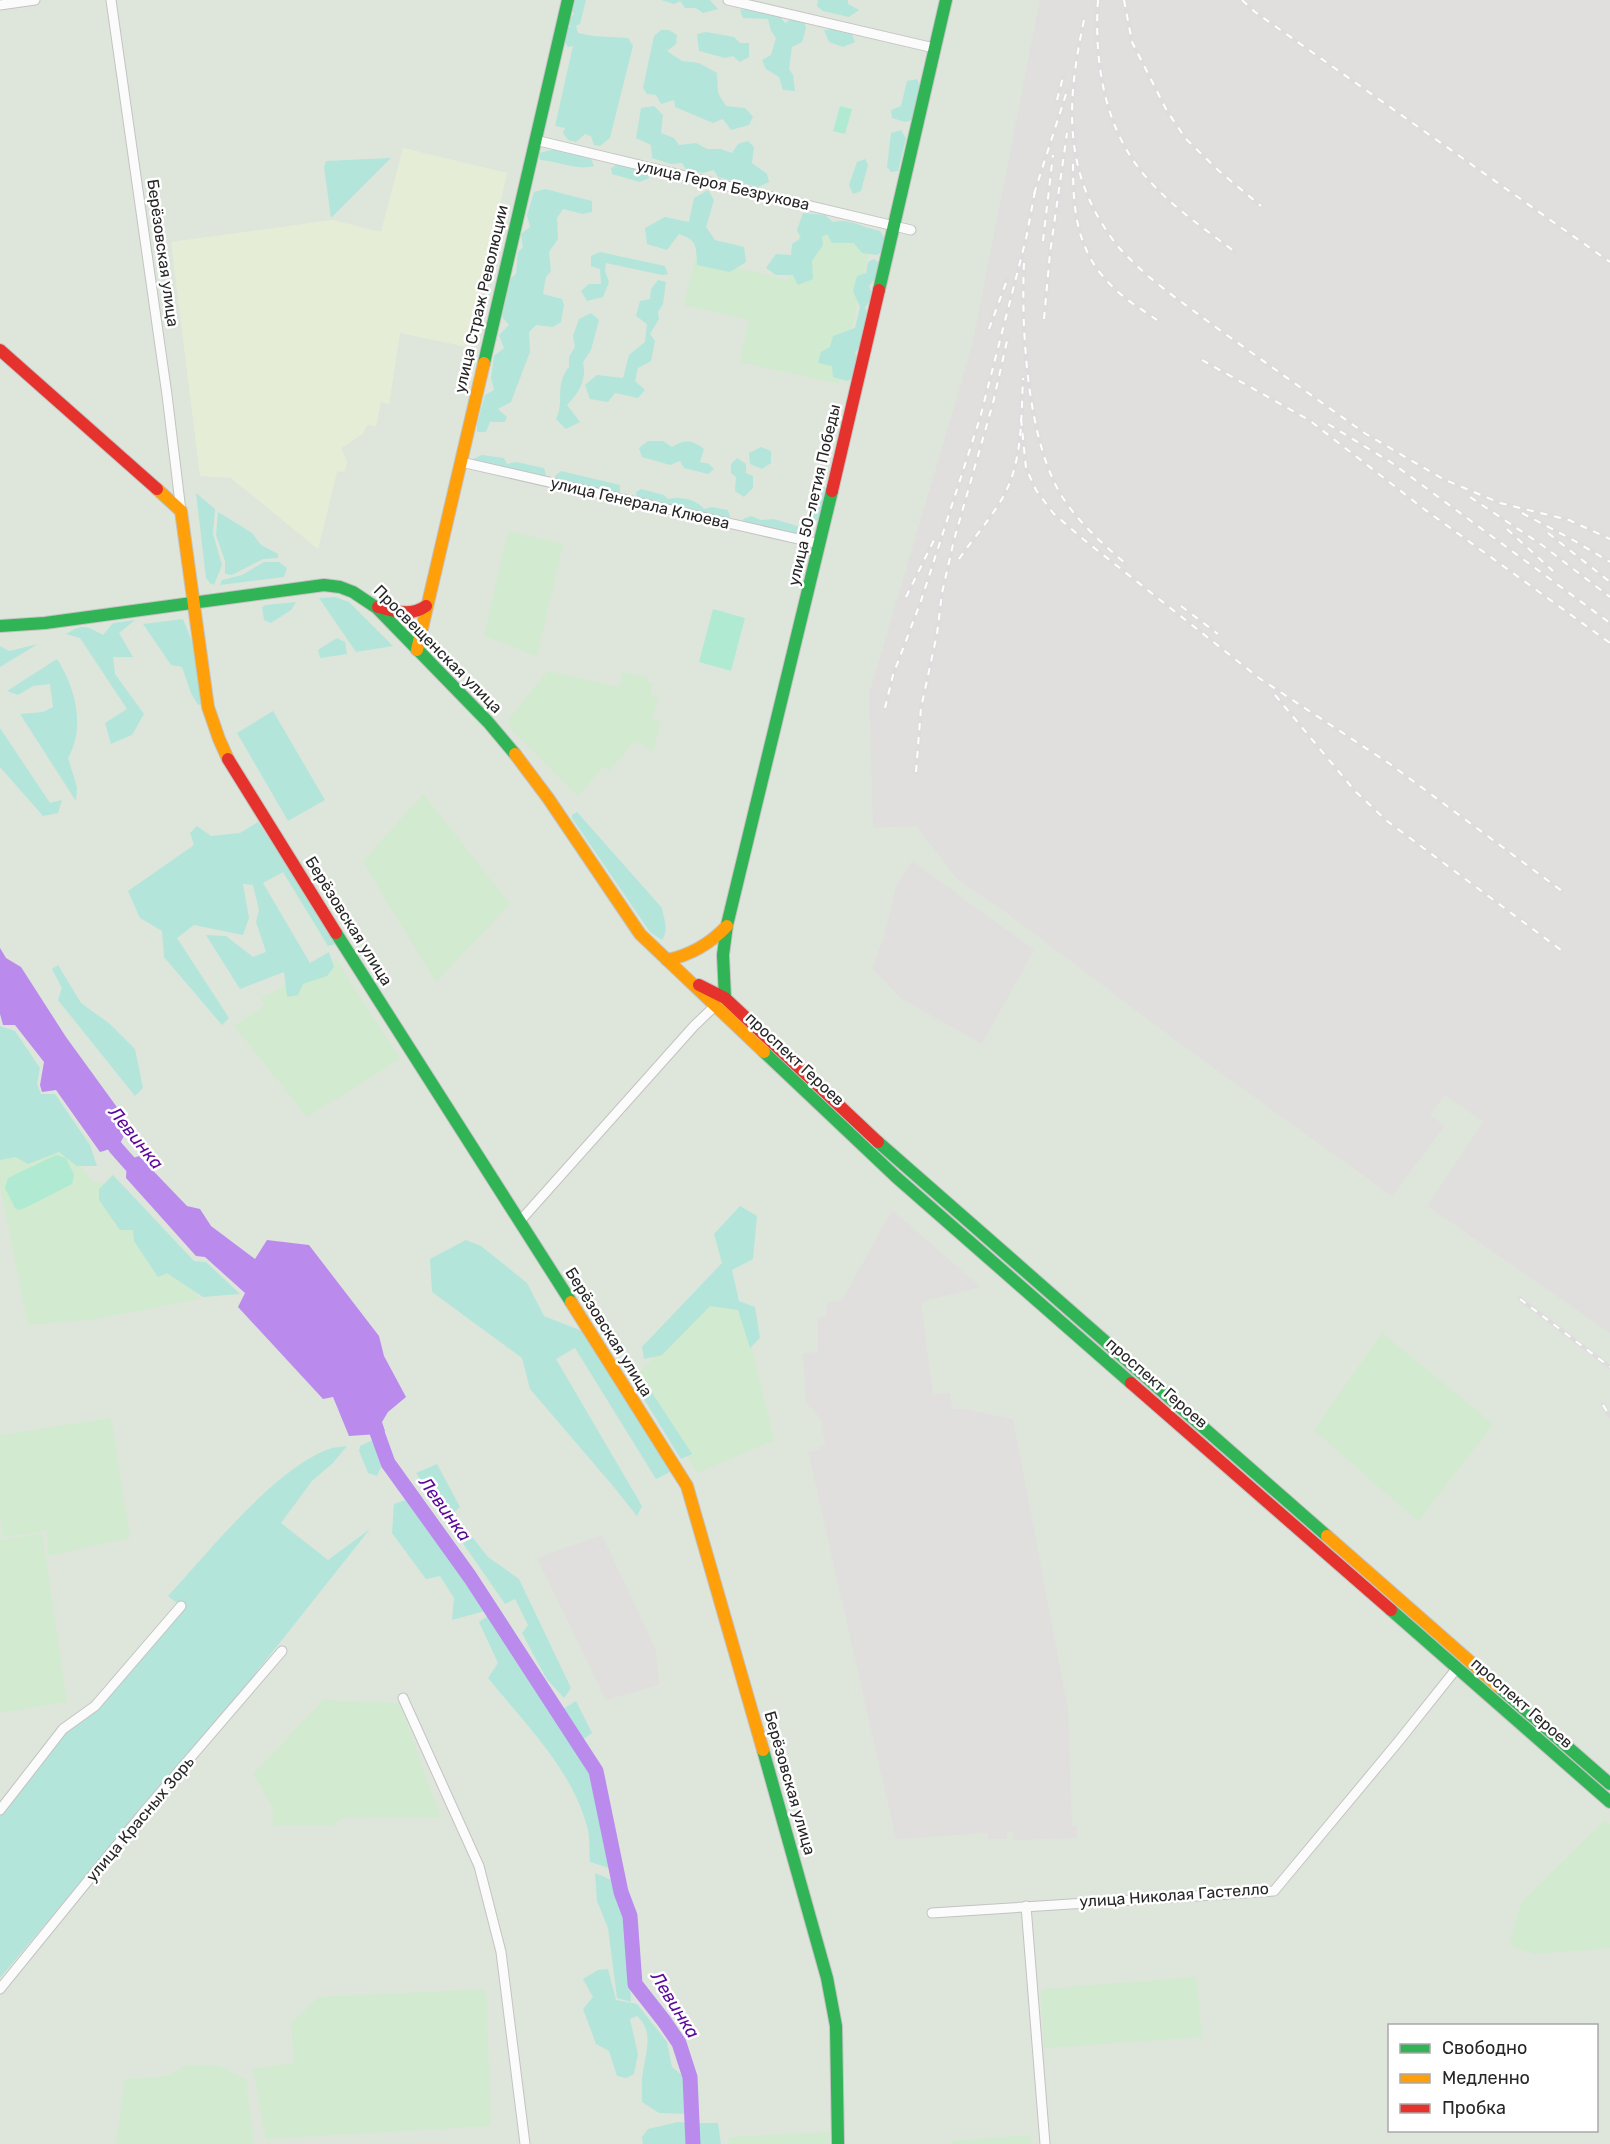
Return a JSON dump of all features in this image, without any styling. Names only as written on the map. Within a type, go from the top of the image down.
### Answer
[{"type":"street","points":[[0,5],[35,0]]},
{"type":"street","name":"Берёзовская улица","points":[[111,0],[166,387],[208,707],[214,729],[222,748],[268,825],[687,1486],[742,1672],[827,1978],[836,2026],[838,2144]]},
{"type":"street","name":"улица Страж Революции","points":[[417,650],[568,0]]},
{"type":"street","points":[[728,0],[934,48]]},
{"type":"street","name":"улица 50-летия Победы","points":[[720,1002],[727,925],[820,544],[892,225],[946,0]]},
{"type":"street","name":"улица Героя Безрукова","points":[[535,140],[910,230]]},
{"type":"street","points":[[0,350],[181,511]]},
{"type":"street","name":"улица Генерала Клюева","points":[[461,462],[820,544]]},
{"type":"street","name":"Просвещенская улица","points":[[0,626],[302,587],[336,585],[358,593],[377,607],[472,704],[513,752],[640,934],[668,960]]},
{"type":"street","points":[[377,607],[409,613],[419,612],[426,606]]},
{"type":"street","points":[[668,960],[684,957],[715,940],[727,925]]},
{"type":"street","name":"проспект Героев","points":[[668,960],[720,1002],[892,1156],[1610,1784]]},
{"type":"street","points":[[520,1221],[694,1026],[720,1002]]},
{"type":"street","name":"проспект Героев","points":[[720,1002],[896,1177],[1610,1802]]},
{"type":"street","points":[[0,1810],[63,1729],[95,1706],[181,1606]]},
{"type":"street","name":"улица Красных Зорь","points":[[0,1989],[143,1813],[282,1651]]},
{"type":"street","name":"улица Николая Гастелло","points":[[932,1913],[1274,1891],[1398,1742],[1456,1668]]},
{"type":"street","points":[[403,1698],[479,1866],[501,1952],[525,2144]]},
{"type":"street","points":[[1026,1906],[1045,2144]]},
{"type":"shaded area","points":[[574,0],[586,0],[580,24],[576,26],[578,33],[628,38],[633,46],[610,138],[600,146],[594,145],[591,136],[585,134],[576,142],[568,140],[563,133],[565,128],[555,126],[573,46],[568,47],[565,42],[566,29],[570,27],[569,20],[574,14],[571,9]]},
{"type":"shaded area","points":[[661,0],[710,0],[718,9],[703,13],[696,8],[685,8],[680,1],[674,4]]},
{"type":"shaded area","points":[[818,0],[848,0],[848,4],[859,10],[849,17],[823,11],[817,6]]},
{"type":"shaded area","points":[[1040,0],[1610,0],[1610,1333],[1427,1206],[1483,1122],[1445,1095],[1430,1115],[1445,1126],[1392,1196],[957,879],[916,826],[873,828],[869,694],[972,346]]},
{"type":"shaded area","points":[[751,8],[778,14],[785,23],[793,18],[804,21],[806,28],[802,42],[792,47],[789,69],[793,75],[795,91],[783,90],[779,77],[766,69],[762,60],[771,55],[776,38],[771,31],[768,19],[743,18],[740,10]]},
{"type":"shaded area","points":[[834,29],[852,34],[855,42],[843,47],[829,42],[824,30]]},
{"type":"shaded area","points":[[661,30],[669,30],[677,35],[676,44],[667,51],[682,61],[699,63],[717,73],[718,93],[726,106],[745,108],[753,117],[749,125],[731,130],[723,119],[713,123],[675,107],[674,100],[661,104],[656,95],[647,94],[643,88],[654,36]]},
{"type":"shaded area","points":[[706,32],[734,37],[740,43],[749,43],[749,57],[740,62],[733,56],[725,58],[699,51],[697,34]]},
{"type":"shaded area","points":[[917,79],[921,89],[912,120],[905,122],[892,118],[891,110],[901,106],[907,81]]},
{"type":"shaded area","points":[[654,106],[663,115],[661,133],[674,138],[679,145],[696,143],[707,149],[721,149],[732,153],[738,144],[748,141],[754,147],[752,163],[767,174],[769,182],[758,187],[718,177],[714,170],[703,173],[686,169],[682,163],[671,164],[652,158],[651,145],[636,138],[641,108]]},
{"type":"shaded area","points":[[840,106],[852,109],[845,134],[833,131]]},
{"type":"shaded area","points":[[901,130],[906,138],[898,171],[891,172],[887,167],[891,133]]},
{"type":"shaded area","points":[[403,148],[507,173],[467,347],[400,333],[389,404],[381,402],[376,426],[367,425],[363,434],[341,448],[347,461],[345,471],[337,472],[318,549],[231,478],[200,476],[171,242],[332,220],[381,232]]},
{"type":"shaded area","points":[[555,149],[591,159],[594,166],[574,167],[540,160],[539,153]]},
{"type":"shaded area","points":[[391,158],[331,218],[324,167],[326,161]]},
{"type":"shaded area","points":[[865,159],[868,165],[861,191],[853,194],[849,185],[857,162]]},
{"type":"shaded area","points":[[618,164],[647,171],[649,178],[640,182],[612,174],[611,168]]},
{"type":"shaded area","points":[[545,189],[592,201],[592,212],[583,214],[563,209],[557,218],[558,239],[549,252],[551,271],[546,277],[543,294],[562,299],[564,305],[561,322],[553,327],[536,325],[529,332],[530,352],[511,402],[498,409],[507,417],[505,422],[490,422],[486,432],[477,432],[485,395],[494,390],[491,378],[494,356],[504,348],[499,335],[509,325],[502,317],[511,278],[516,274],[518,252],[523,247],[521,234],[530,227],[527,215],[534,192]]},
{"type":"shaded area","points":[[708,190],[714,200],[706,227],[715,240],[744,247],[746,262],[730,272],[697,265],[695,245],[685,236],[679,234],[667,250],[647,244],[645,228],[665,217],[689,222],[694,198]]},
{"type":"shaded area","points":[[803,213],[825,215],[833,222],[851,222],[880,231],[886,240],[883,251],[877,255],[862,253],[854,243],[832,243],[827,234],[822,237],[823,245],[812,261],[813,279],[798,285],[793,275],[776,275],[766,268],[776,254],[791,255],[792,244],[801,238],[797,230]]},
{"type":"shaded area","points":[[803,218],[873,234],[839,384],[740,362],[749,320],[684,305],[695,258],[788,280]]},
{"type":"shaded area","points":[[600,252],[665,266],[668,274],[662,275],[606,263],[605,271],[609,282],[603,297],[587,301],[581,291],[589,284],[601,284],[600,269],[591,266],[591,256]]},
{"type":"shaded area","points":[[874,259],[881,264],[878,276],[869,286],[873,297],[865,307],[868,318],[862,343],[855,352],[858,360],[855,377],[847,381],[833,377],[832,366],[818,363],[821,352],[830,347],[833,336],[855,328],[860,307],[853,291],[857,276],[866,273],[868,262]]},
{"type":"shaded area","points":[[658,280],[666,282],[663,304],[658,312],[659,319],[650,334],[655,341],[651,361],[638,368],[635,381],[645,390],[638,398],[615,393],[608,402],[590,399],[585,385],[597,375],[623,378],[629,355],[645,342],[647,324],[636,316],[640,301],[650,299],[651,289]]},
{"type":"shaded area","points":[[591,313],[599,320],[591,350],[583,362],[584,375],[581,386],[567,405],[580,422],[566,429],[556,419],[559,413],[562,380],[569,367],[569,357],[575,347],[573,336],[579,319]]},
{"type":"shaded area","points":[[648,441],[663,441],[672,447],[685,442],[696,444],[704,449],[700,462],[709,464],[714,469],[708,474],[684,468],[680,461],[670,465],[642,457],[639,448]]},
{"type":"shaded area","points":[[761,447],[771,451],[771,463],[762,469],[750,464],[749,453]]},
{"type":"shaded area","points":[[482,455],[504,458],[507,464],[516,462],[544,468],[546,475],[541,479],[512,473],[508,467],[499,471],[478,467],[473,459]]},
{"type":"shaded area","points":[[737,458],[746,464],[746,473],[753,476],[753,488],[744,497],[735,491],[736,477],[731,473],[731,464]]},
{"type":"shaded area","points":[[561,471],[620,485],[620,495],[558,484],[555,476]]},
{"type":"shaded area","points":[[823,485],[829,493],[823,518],[814,521],[808,514],[815,487]]},
{"type":"shaded area","points":[[641,489],[664,495],[668,499],[682,498],[692,501],[704,509],[712,507],[728,510],[730,517],[717,518],[705,512],[700,515],[673,509],[667,503],[658,504],[637,499],[636,492]]},
{"type":"shaded area","points":[[196,493],[215,509],[213,534],[222,565],[214,585],[206,578]]},
{"type":"shaded area","points":[[218,512],[252,533],[261,545],[278,554],[278,558],[263,559],[232,575],[225,574],[225,561],[216,535]]},
{"type":"shaded area","points":[[751,516],[761,520],[774,519],[807,529],[809,538],[744,525],[743,519]]},
{"type":"shaded area","points":[[508,531],[563,544],[537,656],[484,636]]},
{"type":"shaded area","points":[[264,562],[279,562],[287,568],[284,577],[220,585],[222,580],[242,575]]},
{"type":"shaded area","points":[[335,597],[349,602],[393,646],[356,652],[319,598]]},
{"type":"shaded area","points":[[296,602],[291,610],[271,623],[264,620],[262,607]]},
{"type":"shaded area","points":[[713,609],[745,618],[731,671],[699,662]]},
{"type":"shaded area","points":[[183,619],[195,649],[205,703],[198,705],[182,667],[171,665],[143,624]]},
{"type":"shaded area","points":[[135,620],[119,633],[133,657],[113,657],[115,674],[144,714],[132,735],[111,744],[105,723],[127,709],[80,638],[66,634],[77,628],[85,627],[103,635],[113,623]]},
{"type":"shaded area","points":[[337,638],[345,642],[347,654],[320,658],[318,650]]},
{"type":"shaded area","points":[[38,644],[0,667],[0,646],[9,651]]},
{"type":"shaded area","points":[[57,659],[69,682],[76,707],[76,733],[68,758],[77,787],[76,801],[20,714],[43,712],[53,707],[50,684],[33,686],[18,695],[7,691]]},
{"type":"shaded area","points":[[548,671],[619,687],[623,672],[648,677],[648,682],[653,683],[650,694],[658,697],[652,719],[661,722],[653,751],[637,742],[630,746],[609,771],[603,766],[578,796],[511,729],[508,720]]},
{"type":"shaded area","points":[[273,711],[325,800],[288,821],[237,733]]},
{"type":"shaded area","points":[[0,728],[50,803],[62,800],[58,813],[43,816],[0,767]]},
{"type":"shaded area","points":[[423,794],[510,904],[436,982],[363,862]]},
{"type":"shaded area","points":[[577,812],[662,908],[666,929],[662,940],[650,932],[572,818],[572,815]]},
{"type":"shaded area","points":[[258,822],[339,943],[328,946],[283,872],[263,883],[310,963],[329,952],[334,967],[327,976],[303,984],[298,995],[287,997],[284,972],[240,989],[206,935],[226,936],[253,957],[266,952],[256,922],[259,910],[253,885],[243,884],[249,918],[243,935],[194,925],[177,938],[229,1018],[222,1025],[164,957],[162,931],[140,918],[128,891],[194,845],[190,833],[197,826],[211,836],[240,833]]},
{"type":"shaded area","points":[[912,861],[1034,950],[982,1044],[900,998],[872,968],[884,937],[896,886]]},
{"type":"shaded area","points":[[0,948],[6,958],[21,967],[66,1037],[127,1121],[122,1139],[113,1148],[100,1152],[56,1090],[42,1092],[40,1085],[44,1062],[15,1025],[3,1025],[0,1014]]},
{"type":"shaded area","points":[[336,959],[400,1059],[307,1117],[234,1026],[265,1005],[261,998]]},
{"type":"shaded area","points":[[58,965],[81,1003],[110,1024],[135,1049],[143,1088],[135,1096],[58,1000],[62,988],[52,969]]},
{"type":"shaded area","points":[[0,1026],[15,1031],[40,1068],[37,1084],[41,1094],[55,1094],[90,1145],[97,1166],[77,1166],[59,1152],[28,1164],[16,1157],[0,1160]]},
{"type":"shaded area","points":[[0,1057],[92,1181],[108,1185],[200,1299],[90,1320],[28,1325],[0,1185]]},
{"type":"shaded area","points":[[56,1155],[66,1158],[74,1175],[72,1184],[25,1208],[19,1210],[15,1208],[5,1188],[8,1178]]},
{"type":"shaded area","points":[[139,1156],[187,1206],[200,1209],[211,1226],[255,1259],[267,1240],[309,1245],[379,1336],[384,1356],[406,1397],[388,1412],[382,1422],[385,1431],[378,1434],[349,1436],[333,1397],[323,1399],[238,1307],[245,1293],[205,1257],[196,1256],[126,1178],[127,1160]]},
{"type":"shaded area","points":[[113,1175],[194,1261],[206,1262],[240,1294],[203,1297],[167,1273],[158,1277],[134,1241],[133,1230],[120,1230],[99,1200],[99,1189]]},
{"type":"shaded area","points":[[740,1206],[757,1216],[753,1259],[732,1270],[739,1301],[755,1307],[760,1338],[750,1348],[738,1310],[710,1306],[662,1355],[644,1359],[642,1347],[722,1263],[714,1234]]},
{"type":"shaded area","points":[[892,1210],[981,1287],[921,1302],[933,1395],[950,1393],[952,1409],[964,1409],[1013,1419],[1068,1709],[1072,1826],[1077,1826],[1077,1838],[1013,1840],[1013,1831],[1007,1832],[1007,1839],[988,1839],[988,1833],[896,1839],[808,1452],[820,1450],[819,1446],[825,1445],[820,1418],[806,1403],[803,1353],[818,1352],[818,1318],[826,1316],[827,1302],[842,1300]]},
{"type":"shaded area","points":[[466,1240],[481,1246],[527,1283],[544,1316],[582,1331],[672,1471],[656,1479],[575,1348],[556,1359],[642,1506],[637,1516],[530,1389],[522,1358],[432,1292],[430,1259]]},
{"type":"shaded area","points":[[708,1300],[741,1304],[774,1440],[697,1473],[638,1374]]},
{"type":"shaded area","points":[[1382,1333],[1493,1424],[1418,1521],[1314,1430]]},
{"type":"shaded area","points":[[641,1376],[692,1454],[681,1459],[631,1378]]},
{"type":"shaded area","points":[[111,1418],[130,1538],[48,1556],[47,1531],[3,1537],[0,1517],[0,1435]]},
{"type":"shaded area","points":[[373,1440],[381,1467],[377,1476],[368,1473],[359,1451],[360,1446]]},
{"type":"shaded area","points":[[347,1446],[333,1463],[312,1481],[281,1523],[328,1560],[370,1529],[240,1693],[0,1978],[0,1809],[63,1729],[95,1706],[181,1606],[168,1596],[243,1514],[286,1474],[308,1459],[335,1447]]},
{"type":"shaded area","points":[[437,1464],[460,1507],[447,1518],[416,1473]]},
{"type":"shaded area","points":[[405,1500],[485,1611],[452,1620],[454,1598],[440,1576],[426,1579],[392,1533],[394,1504]]},
{"type":"shaded area","points":[[462,1524],[488,1557],[519,1579],[571,1688],[564,1698],[546,1678],[522,1633],[528,1625],[515,1599],[505,1604],[451,1526]]},
{"type":"shaded area","points":[[42,1533],[67,1702],[0,1713],[0,1540]]},
{"type":"shaded area","points":[[602,1535],[656,1650],[659,1685],[606,1700],[537,1558]]},
{"type":"shaded area","points":[[488,1616],[592,1772],[609,1868],[590,1862],[588,1830],[581,1808],[560,1768],[488,1678],[498,1663],[479,1622]]},
{"type":"shaded area","points":[[323,1700],[400,1703],[440,1817],[342,1818],[333,1825],[274,1825],[272,1807],[253,1774]]},
{"type":"shaded area","points":[[576,1701],[592,1733],[581,1741],[563,1709]]},
{"type":"shaded area","points":[[1605,1820],[1610,1825],[1610,1948],[1535,1954],[1509,1945],[1521,1903]]},
{"type":"shaded area","points":[[595,1873],[614,1881],[627,1919],[631,2002],[617,1998],[608,1928],[597,1901]]},
{"type":"shaded area","points":[[608,1969],[616,2000],[637,2004],[667,2042],[672,2067],[683,2076],[688,2094],[689,2114],[659,2113],[642,2102],[642,2079],[648,2042],[646,2028],[637,2016],[630,2019],[638,2054],[634,2074],[626,2078],[617,2076],[609,2051],[596,2044],[583,2009],[593,1997],[583,1979],[598,1970]]},
{"type":"shaded area","points":[[1196,1977],[1202,2037],[1044,2048],[1041,1989]]},
{"type":"shaded area","points":[[486,1989],[491,2126],[266,2139],[253,2069],[294,2063],[291,2023],[319,1997]]},
{"type":"shaded area","points":[[185,2066],[219,2066],[246,2080],[254,2144],[116,2144],[125,2079],[169,2076]]},
{"type":"shaded area","points":[[678,2122],[688,2123],[688,2144],[643,2144],[642,2137],[648,2129]]},
{"type":"shaded area","points":[[696,2123],[718,2123],[721,2144],[700,2144]]},
{"type":"shaded area","points":[[830,2132],[830,2144],[728,2144],[729,2137]]},
{"type":"shaded area","points":[[1030,2135],[1031,2144],[952,2144],[952,2141]]},
{"type":"waterway","name":"Левинка","points":[[105,1132],[139,1174]]},
{"type":"waterway","name":"Левинка","points":[[370,1417],[388,1463],[470,1577],[596,1771],[621,1892],[630,1916],[635,1984],[679,2043],[690,2077],[693,2144]]},
{"type":"railway","points":[[1098,0],[1100,71],[1112,117],[1121,139],[1132,159],[1167,199],[1235,252]]},
{"type":"railway","points":[[1124,0],[1132,42],[1167,111],[1186,139],[1219,171],[1261,206]]},
{"type":"railway","points":[[1242,0],[1255,12],[1610,262]]},
{"type":"railway","points":[[1084,20],[1073,98],[1072,123],[1075,148],[1088,198],[1104,227],[1125,254],[1170,294],[1366,434],[1443,479],[1500,503],[1569,520],[1610,539]]},
{"type":"railway","points":[[1057,100],[1063,77]]},
{"type":"railway","points":[[1034,194],[1067,91]]},
{"type":"railway","points":[[1044,319],[1050,253],[1067,133]]},
{"type":"railway","points":[[1043,241],[1053,155]]},
{"type":"railway","points":[[1073,164],[1076,216],[1092,262],[1102,276],[1120,293],[1157,320]]},
{"type":"railway","points":[[885,708],[893,675],[921,601],[980,418],[1026,239],[1036,186]]},
{"type":"railway","points":[[1024,263],[1026,352],[1034,416],[1041,447],[1051,475],[1063,498],[1092,533],[1126,564]]},
{"type":"railway","points":[[989,329],[1007,280]]},
{"type":"railway","points":[[916,772],[921,708],[937,634],[942,593],[954,540],[993,403],[1007,341]]},
{"type":"railway","points":[[1202,360],[1309,420],[1424,509],[1610,643]]},
{"type":"railway","points":[[959,559],[1008,488],[1017,458],[1023,378]]},
{"type":"railway","points":[[1021,419],[1026,468],[1036,490],[1053,513],[1259,678],[1390,764],[1562,891]]},
{"type":"railway","points":[[1328,424],[1392,463],[1610,623]]},
{"type":"railway","points":[[1470,497],[1542,545],[1610,597]]},
{"type":"railway","points":[[1522,513],[1610,562]]},
{"type":"railway","points":[[1507,529],[1553,571]]},
{"type":"railway","points":[[1548,533],[1610,582]]},
{"type":"railway","points":[[906,597],[934,540]]},
{"type":"railway","points":[[1181,606],[1218,634]]},
{"type":"railway","points":[[1275,695],[1355,791],[1387,821],[1561,950]]},
{"type":"railway","points":[[1520,1299],[1610,1367]]},
{"type":"railway","points":[[1603,1405],[1610,1416]]},
{"type":"traffic: fast","points":[[484,363],[568,0]]},
{"type":"traffic: fast","points":[[879,290],[946,0]]},
{"type":"traffic: fast","points":[[725,998],[723,955],[727,925],[832,491]]},
{"type":"traffic: fast","points":[[0,626],[45,623],[324,585],[340,587],[353,592],[377,608],[488,722],[515,754]]},
{"type":"traffic: fast","points":[[336,933],[571,1302]]},
{"type":"traffic: fast","points":[[764,1052],[896,1177],[1131,1383]]},
{"type":"traffic: fast","points":[[878,1142],[1327,1536]]},
{"type":"traffic: fast","points":[[1391,1610],[1610,1802]]},
{"type":"traffic: fast","points":[[1499,1687],[1610,1784]]},
{"type":"traffic: fast","points":[[763,1750],[827,1978],[836,2026],[838,2144]]},
{"type":"traffic: slow","points":[[417,650],[484,363]]},
{"type":"traffic: slow","points":[[157,489],[181,511],[208,707],[228,759]]},
{"type":"traffic: slow","points":[[515,754],[548,798],[640,934],[764,1052]]},
{"type":"traffic: slow","points":[[667,960],[700,948],[727,926]]},
{"type":"traffic: slow","points":[[571,1302],[687,1486],[763,1750]]},
{"type":"traffic: slow","points":[[1327,1536],[1499,1687]]},
{"type":"traffic: jam","points":[[832,491],[879,290]]},
{"type":"traffic: jam","points":[[0,350],[157,489]]},
{"type":"traffic: jam","points":[[378,607],[409,612],[426,606]]},
{"type":"traffic: jam","points":[[228,759],[336,933]]},
{"type":"traffic: jam","points":[[699,985],[725,998],[878,1142]]},
{"type":"traffic: jam","points":[[1131,1383],[1391,1610]]}]
